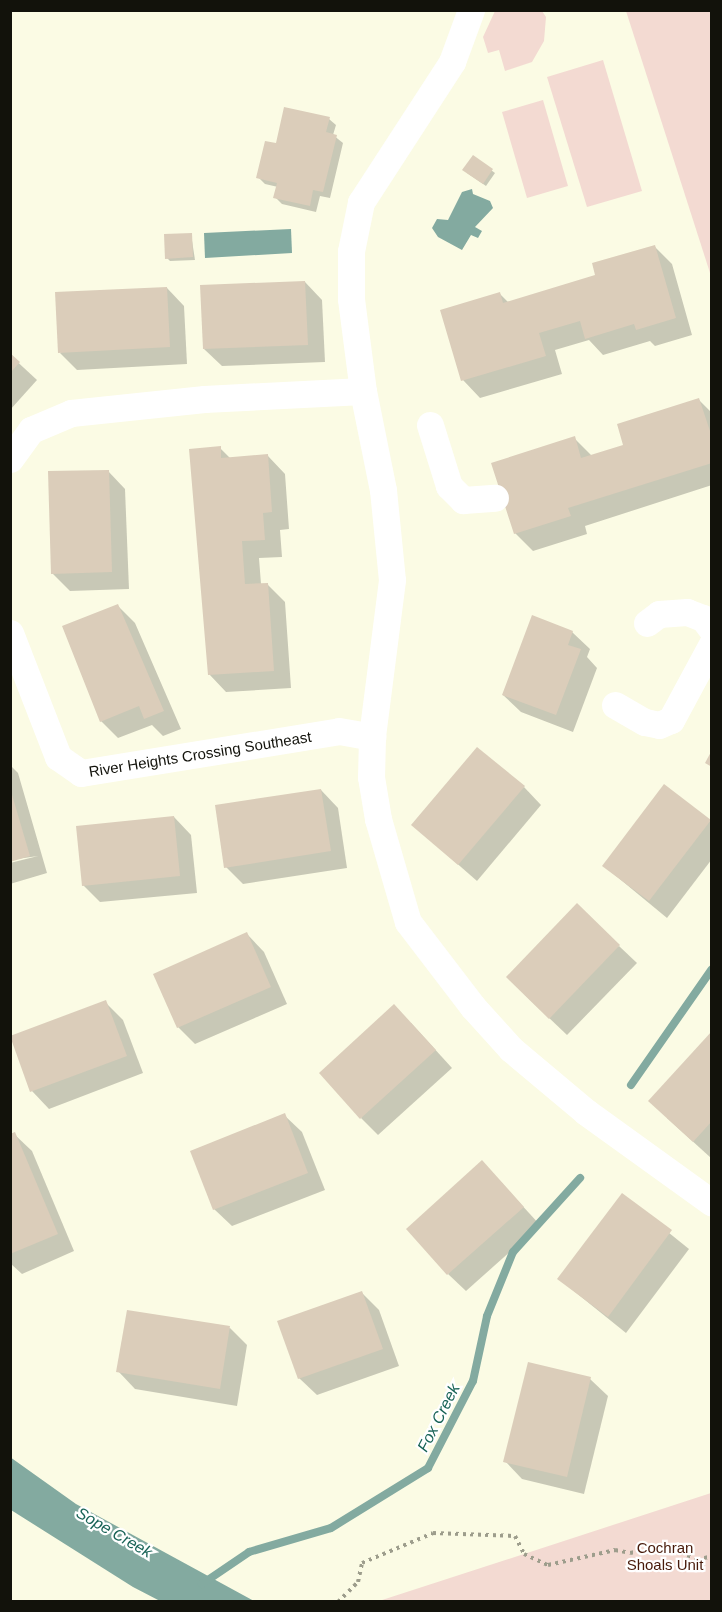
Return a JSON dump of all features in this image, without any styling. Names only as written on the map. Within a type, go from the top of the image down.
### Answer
[{"type":"street","points":[[471,10],[452,62],[361,202],[349,274],[363,391],[383,490],[392,580],[372,737],[371,777],[378,819],[408,922],[511,1049],[586,1112],[711,1203]]},
{"type":"street","points":[[10,459],[31,430],[71,413],[204,399],[363,391]]},
{"type":"street","points":[[430,425],[449,486],[463,500],[495,498]]},
{"type":"street","points":[[647,622],[659,614],[687,612],[703,618],[711,630]]},
{"type":"street","name":"River Heights Crossing Southeast","points":[[10,633],[58,757],[81,773],[339,731],[372,737]]},
{"type":"street","points":[[615,705],[645,722],[659,725],[671,720],[711,644]]},
{"type":"path","points":[[338,1602],[358,1582],[362,1563],[434,1533],[515,1536],[524,1554],[548,1565],[615,1550],[630,1553],[668,1546],[697,1560],[711,1556]]},
{"type":"green space","points":[[495,11],[542,11],[546,17],[544,41],[532,62],[505,71],[499,50],[488,53],[483,37]]},
{"type":"green space","points":[[626,11],[711,11],[711,276]]},
{"type":"green space","points":[[603,60],[642,191],[587,207],[547,77]]},
{"type":"green space","points":[[543,100],[568,186],[527,198],[502,112]]},
{"type":"green space","name":"Cochran Shoals Unit","points":[[711,1493],[711,1601],[379,1601],[524,1554]]},
{"type":"water","points":[[472,189],[473,194],[490,201],[493,208],[475,227],[482,231],[478,238],[471,235],[462,250],[438,237],[432,228],[437,219],[448,220],[462,192]]},
{"type":"water","points":[[291,229],[292,253],[205,258],[204,233]]},
{"type":"water","name":"Sope Creek","points":[[10,1457],[76,1504],[254,1601],[160,1601],[133,1587],[11,1510]]},
{"type":"building","points":[[284,107],[330,117],[326,132],[337,135],[323,192],[313,190],[310,206],[273,198],[277,183],[256,178],[265,141],[276,143]]},
{"type":"building","points":[[473,155],[493,169],[483,184],[462,170]]},
{"type":"building","points":[[192,233],[193,257],[165,259],[164,234]]},
{"type":"building","points":[[655,245],[676,318],[636,330],[634,324],[585,339],[580,321],[539,333],[546,356],[461,381],[440,310],[500,292],[503,303],[595,275],[592,263]]},
{"type":"building","points":[[305,281],[308,345],[203,349],[200,285]]},
{"type":"building","points":[[167,287],[170,347],[58,353],[55,292]]},
{"type":"building","points":[[10,353],[20,362],[10,373]]},
{"type":"building","points":[[699,398],[712,437],[712,463],[568,508],[571,516],[514,534],[491,463],[575,436],[581,458],[623,445],[617,424]]},
{"type":"building","points":[[221,446],[221,458],[268,454],[272,512],[263,513],[265,540],[242,541],[245,584],[268,583],[274,671],[208,675],[189,449]]},
{"type":"building","points":[[109,470],[112,572],[51,574],[48,471]]},
{"type":"building","points":[[118,604],[164,711],[144,719],[139,706],[100,722],[62,626]]},
{"type":"building","points":[[532,615],[573,631],[568,645],[581,649],[556,715],[502,695]]},
{"type":"building","points":[[477,747],[525,786],[458,865],[411,825]]},
{"type":"building","points":[[712,750],[712,767],[705,763]]},
{"type":"building","points":[[664,784],[711,820],[649,901],[602,866]]},
{"type":"building","points":[[10,788],[30,856],[10,862]]},
{"type":"building","points":[[321,789],[331,851],[224,868],[215,805]]},
{"type":"building","points":[[174,816],[180,876],[82,886],[76,826]]},
{"type":"building","points":[[577,903],[620,945],[549,1019],[506,977]]},
{"type":"building","points":[[247,932],[271,987],[177,1028],[153,974]]},
{"type":"building","points":[[106,1000],[127,1056],[30,1092],[10,1036]]},
{"type":"building","points":[[394,1004],[436,1050],[360,1119],[319,1073]]},
{"type":"building","points":[[712,1031],[712,1121],[693,1142],[648,1101]]},
{"type":"building","points":[[285,1113],[308,1173],[213,1210],[190,1151]]},
{"type":"building","points":[[15,1132],[58,1234],[10,1254],[10,1134]]},
{"type":"building","points":[[482,1160],[524,1207],[447,1275],[406,1229]]},
{"type":"building","points":[[622,1193],[672,1230],[608,1317],[557,1279]]},
{"type":"building","points":[[362,1291],[383,1349],[298,1379],[277,1321]]},
{"type":"building","points":[[127,1310],[230,1326],[220,1389],[116,1372]]},
{"type":"building","points":[[528,1362],[591,1377],[567,1477],[503,1462]]},
{"type":"waterway","name":"Fox Creek","points":[[631,1085],[712,969]]},
{"type":"waterway","name":"Fox Creek","points":[[202,1584],[249,1552],[331,1528],[428,1468],[473,1381],[487,1316],[513,1252],[580,1178]]}]
